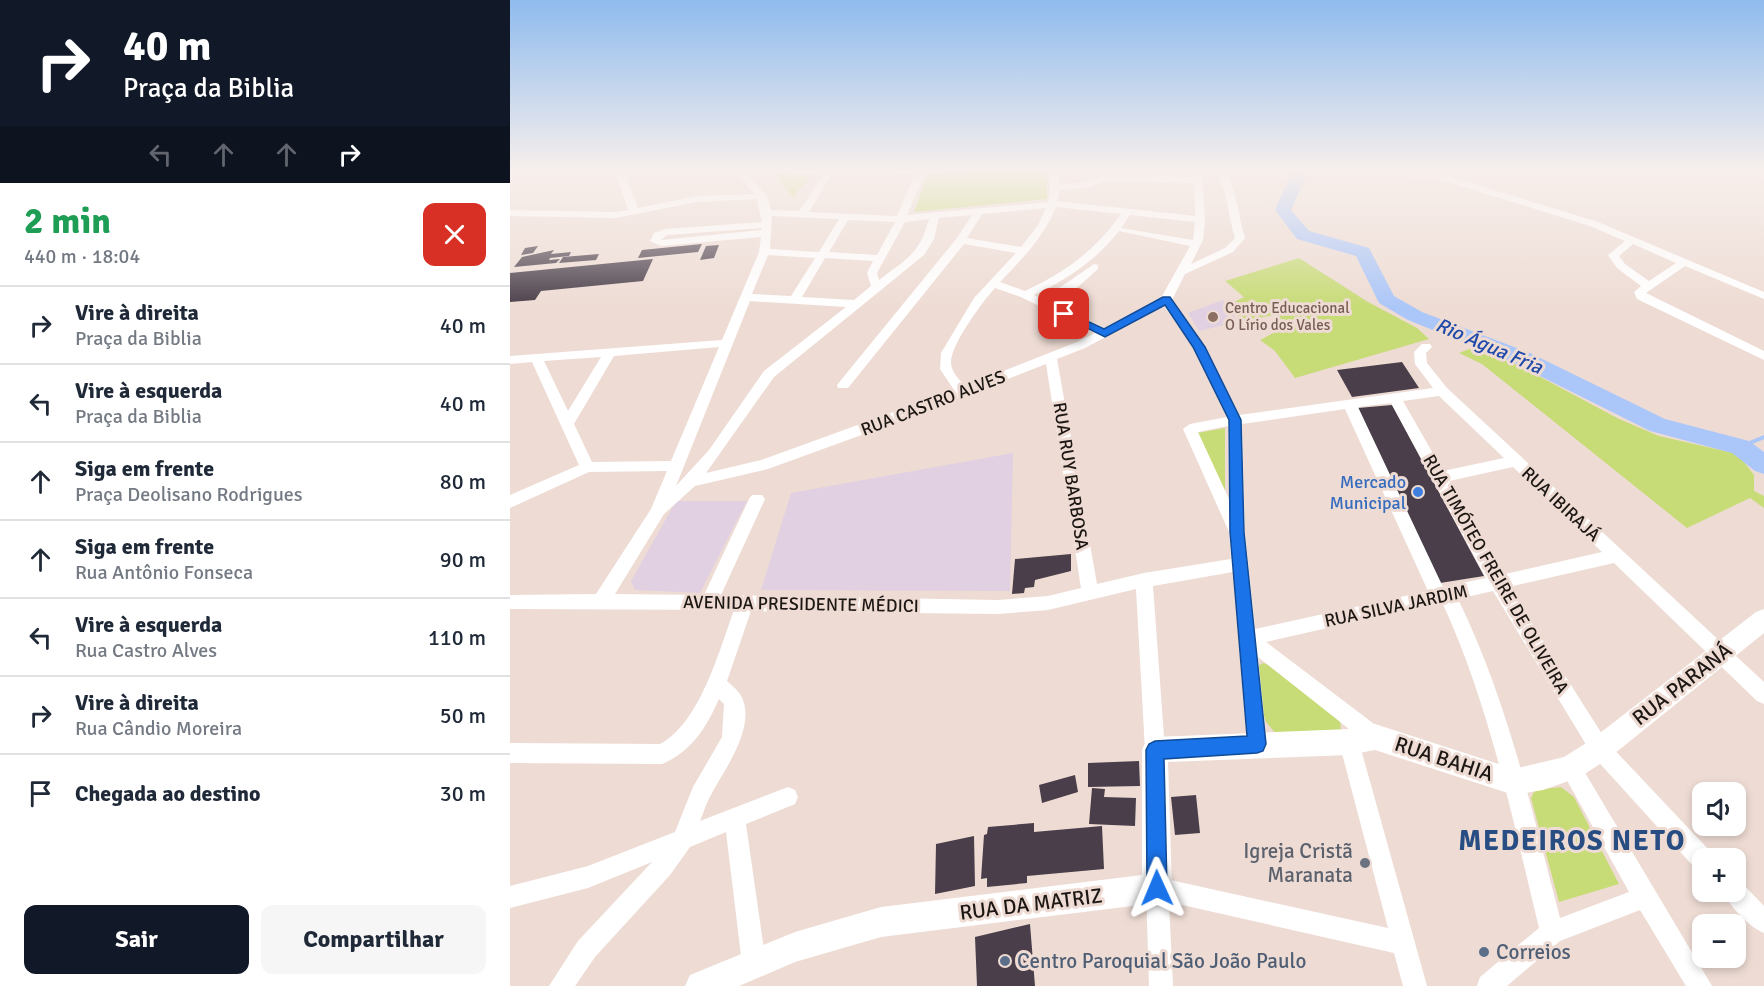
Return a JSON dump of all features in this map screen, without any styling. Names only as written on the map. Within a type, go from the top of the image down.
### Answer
[{"type":"main road","name":"RUA PARANÁ","points":[[1514,782],[1543,777],[1571,768],[1600,749],[1764,619]]},
{"type":"main road","points":[[1157,888],[1155,750],[1349,742],[1375,736]]},
{"type":"main road","name":"RUA BAHIA","points":[[1375,736],[1514,782]]},
{"type":"main road","name":"RUA DA MATRIZ","points":[[701,986],[818,939],[880,922],[1157,888]]},
{"type":"street","points":[[602,601],[658,511],[764,252],[768,224],[766,217]]},
{"type":"street","points":[[711,233],[768,224],[794,217]]},
{"type":"street","points":[[845,217],[901,219],[918,217]]},
{"type":"street","points":[[795,300],[845,217]]},
{"type":"street","points":[[658,511],[690,482],[714,454],[769,374],[923,250],[929,239],[934,217]]},
{"type":"street","points":[[843,386],[961,240],[976,217]]},
{"type":"street","points":[[963,391],[947,372],[946,353],[979,299],[1024,251],[1046,217]]},
{"type":"street","points":[[1025,295],[1073,272],[1103,245],[1126,217]]},
{"type":"street","points":[[1044,304],[1083,277],[1111,248],[1124,230],[1128,217]]},
{"type":"street","points":[[1174,217],[1200,220],[1196,244],[1184,271],[1166,300],[1199,347],[1235,420],[1237,532],[1257,744]]},
{"type":"street","points":[[1184,271],[1229,250],[1240,238],[1234,217]]},
{"type":"street","points":[[1571,217],[1594,224],[1764,296]]},
{"type":"street","points":[[879,287],[872,278],[901,219]]},
{"type":"street","points":[[1124,230],[1196,244]]},
{"type":"street","points":[[961,240],[1024,251]]},
{"type":"street","points":[[1632,240],[1613,255],[1644,289],[1645,299],[1764,356]]},
{"type":"street","points":[[764,252],[880,258]]},
{"type":"street","points":[[1644,289],[1684,262]]},
{"type":"street","points":[[995,284],[1025,295],[1105,333]]},
{"type":"street","points":[[745,297],[857,304]]},
{"type":"street","name":"RUA CASTRO ALVES","points":[[690,482],[782,459],[1051,358],[1105,333],[1166,300]]},
{"type":"street","points":[[510,360],[727,343]]},
{"type":"street","name":"RUA IBIRAJÁ","points":[[1426,347],[1420,352],[1421,364],[1442,391],[1764,695]]},
{"type":"street","points":[[568,422],[610,352]]},
{"type":"street","name":"RUA RUY BARBOSA","points":[[1051,358],[1090,593]]},
{"type":"street","points":[[510,370],[541,359]]},
{"type":"street","points":[[541,359],[587,467]]},
{"type":"street","points":[[1237,532],[1190,429],[1235,420],[1442,391]]},
{"type":"street","name":"RUA TIMÓTEO FREIRE DE OLIVEIRA","points":[[1395,398],[1498,584],[1600,749],[1692,848]]},
{"type":"street","points":[[1350,405],[1488,690],[1552,932]]},
{"type":"street","points":[[1438,478],[1517,461]]},
{"type":"street","points":[[510,502],[587,467],[675,466]]},
{"type":"street","points":[[709,603],[757,499]]},
{"type":"street","name":"RUA SILVA JARDIM","points":[[1246,639],[1616,556]]},
{"type":"street","name":"AVENIDA PRESIDENTE MÉDICI","points":[[510,602],[602,601],[998,607],[1048,603],[1144,580],[1240,564]]},
{"type":"street","points":[[1144,580],[1155,750]]},
{"type":"street","points":[[510,753],[662,754],[675,748],[690,732],[715,682],[745,604]]},
{"type":"street","points":[[1246,639],[1375,736]]},
{"type":"street","points":[[561,986],[597,936],[646,886],[682,837],[704,788],[729,750],[735,733],[733,700],[715,682]]},
{"type":"street","points":[[1349,742],[1414,986]]},
{"type":"street","points":[[1571,768],[1645,897],[1700,986]]},
{"type":"street","points":[[510,897],[588,877],[682,837],[788,797]]},
{"type":"street","points":[[735,817],[754,964]]},
{"type":"street","points":[[1157,888],[1161,986]]},
{"type":"street","name":"RUA DA MATRIZ","points":[[1157,888],[1403,943]]},
{"type":"street","points":[[1489,986],[1552,932],[1645,897]]},
{"type":"street","points":[[1745,902],[1764,922]]},
{"type":"shaded area","name":"Centro Educacional O Lírio dos Vales","points":[[1223,300],[1238,322],[1199,331],[1188,313]]},
{"type":"shaded area","points":[[1013,453],[1010,591],[761,590],[791,493]]},
{"type":"shaded area","points":[[676,501],[747,501],[700,593],[635,590],[631,581]]},
{"type":"green space","points":[[1299,258],[1368,302],[1417,328],[1429,339],[1295,378],[1275,351],[1260,340],[1285,327],[1274,315],[1242,321],[1228,305],[1244,297],[1225,281]]},
{"type":"green space","points":[[1469,349],[1516,364],[1619,419],[1659,436],[1738,454],[1754,475],[1754,491],[1764,496],[1764,508],[1750,498],[1687,528],[1482,364],[1459,353]]},
{"type":"green space","points":[[1225,428],[1225,496],[1197,433]]},
{"type":"green space","points":[[1263,663],[1340,720],[1341,732],[1277,735],[1266,722],[1263,714],[1258,666]]},
{"type":"green space","points":[[1561,787],[1574,797],[1619,884],[1559,902],[1531,798],[1535,790]]},
{"type":"building","points":[[702,244],[698,252],[638,258],[642,250]]},
{"type":"building","points":[[719,245],[714,258],[700,260],[706,246]]},
{"type":"building","points":[[538,246],[533,253],[521,255],[525,248]]},
{"type":"building","points":[[554,250],[551,254],[571,252],[569,256],[550,258],[549,260],[560,259],[556,263],[514,267],[522,257]]},
{"type":"building","points":[[599,254],[596,260],[559,263],[563,257]]},
{"type":"building","points":[[653,259],[643,281],[541,291],[535,300],[510,302],[510,273]]},
{"type":"building","points":[[1402,362],[1419,388],[1352,397],[1337,370]]},
{"type":"building","name":"Mercado Municipal","points":[[1392,405],[1484,576],[1440,583],[1358,408]]},
{"type":"building","points":[[1071,554],[1071,571],[1035,580],[1034,587],[1025,588],[1024,593],[1012,594],[1015,559]]},
{"type":"building","points":[[1139,761],[1140,786],[1088,787],[1088,763]]},
{"type":"building","points":[[1075,775],[1078,792],[1042,803],[1039,785]]},
{"type":"building","points":[[1092,788],[1105,789],[1104,797],[1136,798],[1135,826],[1089,824]]},
{"type":"building","points":[[1196,795],[1200,833],[1175,835],[1171,797]]},
{"type":"building","points":[[1034,823],[1034,832],[1102,826],[1104,869],[1027,876],[1027,883],[987,887],[987,878],[981,879],[984,835],[987,834],[988,827]]},
{"type":"building","points":[[974,836],[975,886],[935,894],[936,844]]},
{"type":"building","name":"Centro Paroquial São João Paulo","points":[[1030,924],[1035,986],[977,986],[975,937]]},
{"type":"waterway","name":"Rio Água Fria","points":[[1289,217],[1303,235],[1363,252],[1386,299],[1415,316],[1522,358],[1658,425],[1740,447],[1764,465]]},
{"type":"waterway","points":[[1740,447],[1764,437]]},
{"type":"place","name":"Centro Educacional O Lírio dos Vales","points":[[1213,317]]},
{"type":"place","name":"Mercado Municipal","points":[[1418,492]]},
{"type":"place","name":"Igreja Cristã Maranata","points":[[1365,863]]},
{"type":"place","name":"Correios","points":[[1484,952]]},
{"type":"place","name":"Centro Paroquial São João Paulo","points":[[1005,961]]},
{"type":"district","name":"MEDEIROS NETO","points":[[1572,841]]},
{"type":"route","points":[[1064,314],[1105,333],[1166,300],[1181,318],[1199,347],[1235,420],[1238,483],[1237,532],[1257,744],[1155,750],[1157,888]]}]
